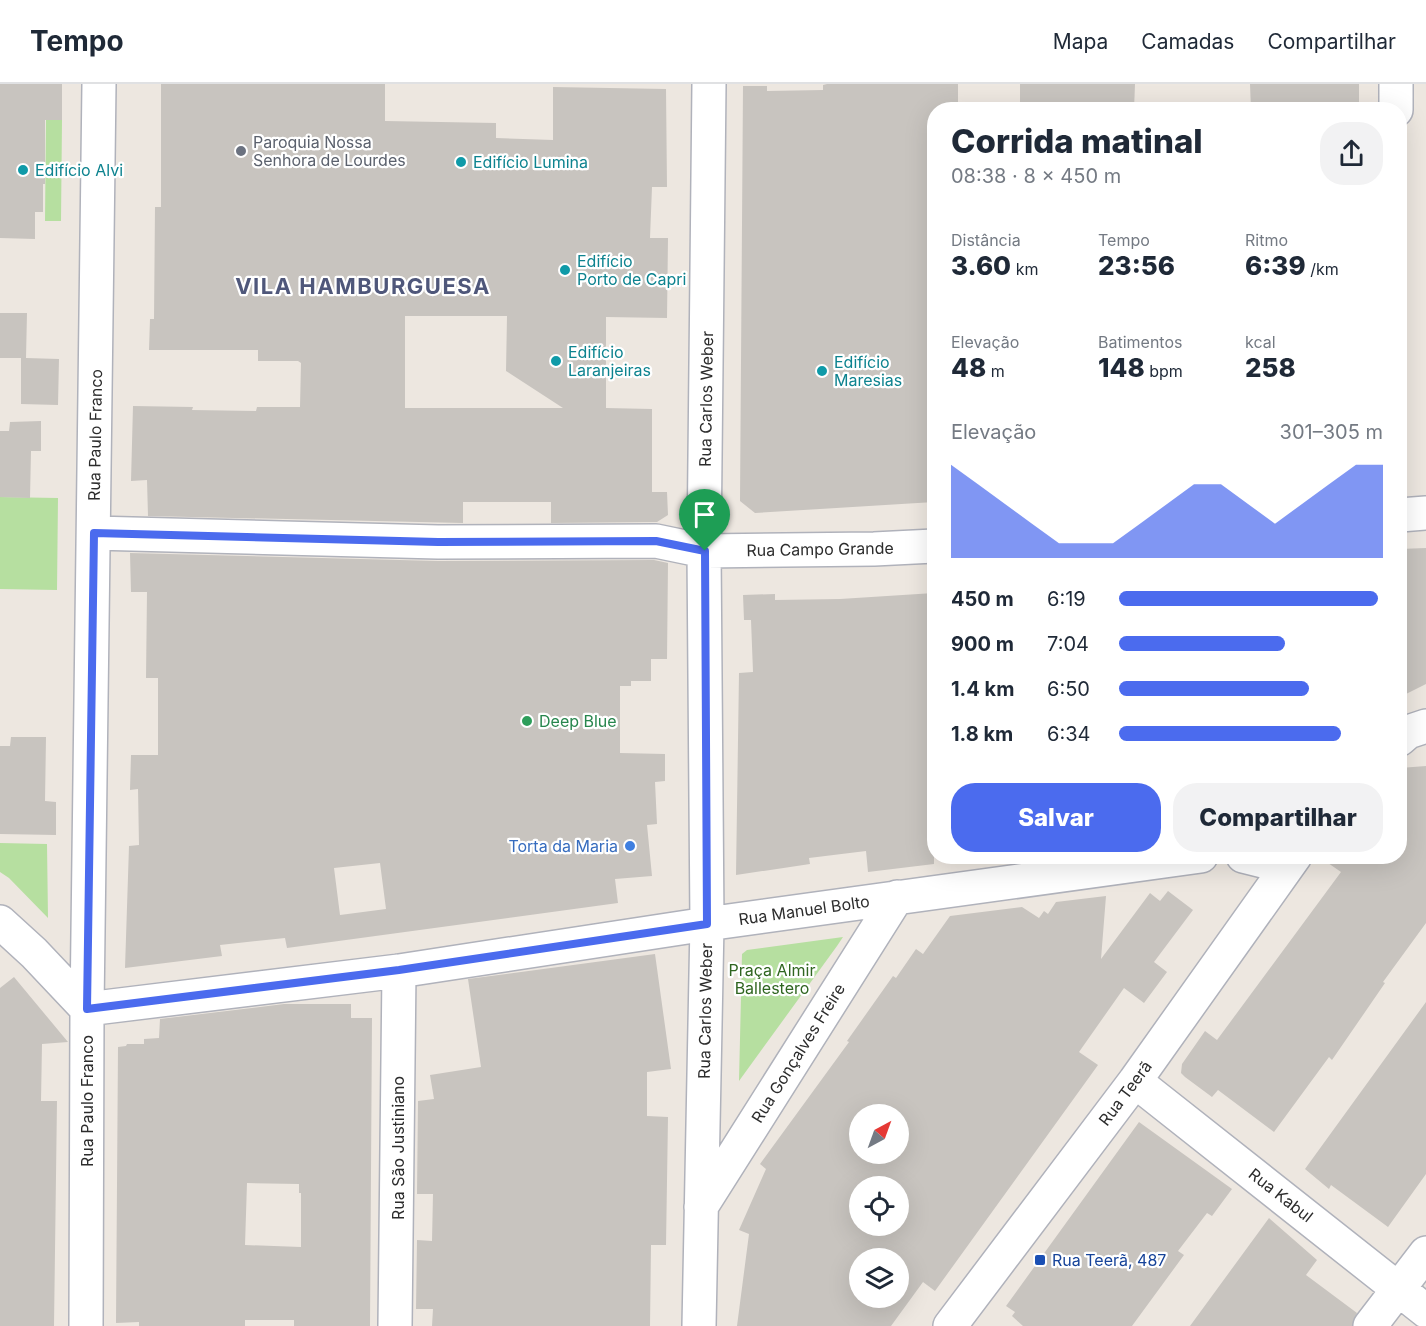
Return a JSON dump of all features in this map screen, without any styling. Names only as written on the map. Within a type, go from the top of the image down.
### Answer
[{"type":"street","name":"Rua Paulo Franco","points":[[86,1326],[87,1009],[99,84]]},
{"type":"street","name":"Rua Carlos Weber","points":[[699,1326],[707,924],[705,551],[709,84]]},
{"type":"street","points":[[1396,84],[1396,102]]},
{"type":"street","points":[[1407,514],[1426,513]]},
{"type":"street","name":"Rua Campo Grande","points":[[94,533],[438,542],[656,541],[705,551],[927,546]]},
{"type":"street","points":[[1407,733],[1426,726]]},
{"type":"street","name":"Rua Manuel Bolto","points":[[87,1009],[399,970],[707,924],[1142,864]]},
{"type":"street","name":"Rua Teerã","points":[[950,1326],[1135,1081],[1290,864]]},
{"type":"street","name":"Rua Gonçalves Freire","points":[[700,1209],[897,897]]},
{"type":"street","points":[[0,922],[34,953],[87,1009]]},
{"type":"street","name":"Rua São Justiniano","points":[[395,1326],[399,970]]},
{"type":"street","name":"Rua Kabul","points":[[1135,1081],[1426,1311]]},
{"type":"street","points":[[1370,1326],[1426,1253]]},
{"type":"green space","points":[[46,120],[62,120],[61,221],[45,221]]},
{"type":"green space","points":[[0,497],[58,498],[57,590],[0,589]]},
{"type":"green space","points":[[0,843],[47,844],[48,918],[9,878],[0,872]]},
{"type":"green space","name":"Praça Almir Ballestero","points":[[843,937],[739,1081],[742,954],[747,950]]},
{"type":"building","points":[[0,84],[62,84],[62,120],[45,120],[43,212],[35,212],[35,239],[0,238]]},
{"type":"building","points":[[161,84],[385,84],[385,121],[496,123],[496,138],[553,140],[553,87],[666,89],[667,187],[652,187],[650,238],[668,238],[667,318],[606,317],[606,408],[652,409],[652,492],[667,492],[668,515],[657,522],[551,523],[551,502],[463,502],[463,523],[148,516],[147,480],[131,481],[133,406],[256,411],[257,407],[300,407],[301,363],[298,361],[258,361],[258,350],[149,350],[150,319],[154,319],[155,207],[161,207]],"holes":[[[405,316],[507,316],[506,371],[563,408],[405,408]]]},
{"type":"building","points":[[958,84],[958,102],[927,102],[927,502],[755,513],[740,501],[743,86],[767,86],[767,91],[823,90],[823,85]]},
{"type":"building","points":[[1020,84],[1135,84],[1134,102],[1020,102]]},
{"type":"building","points":[[1250,84],[1359,84],[1359,102],[1251,102]]},
{"type":"building","points":[[0,313],[27,313],[26,358],[59,359],[58,405],[21,404],[21,358],[0,358]]},
{"type":"building","points":[[41,421],[41,451],[31,451],[30,498],[0,497],[0,431],[9,431],[10,422]]},
{"type":"building","points":[[1426,548],[1426,684],[1407,694],[1407,549]]},
{"type":"building","points":[[130,553],[438,561],[654,560],[668,563],[667,659],[651,659],[651,681],[631,681],[631,686],[620,686],[620,753],[665,754],[665,781],[655,782],[657,824],[647,825],[652,876],[615,879],[618,903],[287,948],[285,938],[220,945],[222,956],[125,968],[129,846],[139,845],[138,789],[130,790],[131,755],[158,755],[158,678],[146,678],[147,592],[131,592]],"holes":[[[380,863],[386,909],[340,915],[334,868]]]},
{"type":"building","points":[[927,593],[927,864],[934,864],[868,872],[866,851],[809,858],[810,864],[736,875],[739,673],[753,672],[751,620],[744,620],[743,595],[775,594],[775,600],[840,599]]},
{"type":"building","points":[[11,737],[46,737],[45,801],[56,802],[56,835],[0,834],[0,746],[10,746]]},
{"type":"building","points":[[1426,766],[1426,923],[1383,982],[1385,983],[1332,1060],[1329,1057],[1274,1132],[1218,1090],[1212,1097],[1181,1073],[1182,1064],[1205,1031],[1217,1040],[1341,872],[1330,864],[1407,864],[1407,767]]},
{"type":"building","points":[[1168,891],[1193,910],[1154,962],[1167,972],[1144,1003],[1124,988],[1079,1052],[1098,1065],[935,1291],[923,1282],[909,1301],[909,1248],[849,1248],[849,1308],[904,1308],[891,1326],[737,1326],[749,1234],[739,1230],[766,1169],[760,1164],[849,1042],[847,1041],[893,976],[896,978],[916,949],[923,954],[950,916],[1022,907],[1039,918],[1044,911],[1048,914],[1056,902],[1106,896],[1101,959],[1150,893],[1160,901]]},
{"type":"building","points":[[655,954],[671,1069],[647,1072],[647,1116],[668,1117],[666,1245],[651,1245],[650,1326],[432,1326],[433,1309],[416,1309],[417,1240],[432,1241],[433,1194],[417,1194],[418,1101],[434,1099],[430,1075],[481,1067],[468,979]]},
{"type":"building","points":[[14,977],[68,1042],[42,1044],[41,1101],[57,1101],[54,1326],[0,1326],[0,988]]},
{"type":"building","points":[[1426,1002],[1426,1174],[1388,1227],[1331,1185],[1329,1189],[1305,1169]]},
{"type":"building","points":[[284,1004],[351,1004],[351,1018],[372,1018],[370,1326],[294,1326],[294,1320],[245,1320],[245,1326],[139,1326],[139,1322],[116,1323],[118,1047],[127,1044],[144,1044],[144,1039],[159,1038],[160,1019]],"holes":[[[247,1183],[299,1184],[301,1247],[245,1245]]]},
{"type":"building","points":[[1139,1122],[1232,1189],[1212,1216],[1207,1213],[1178,1251],[1184,1255],[1132,1326],[1023,1326],[1012,1316],[1015,1312],[1006,1306]]},
{"type":"building","points":[[1269,1218],[1317,1260],[1306,1275],[1357,1313],[1352,1326],[1190,1326]]},
{"type":"place","name":"Paroquia Nossa Senhora de Lourdes","points":[[241,151]]},
{"type":"place","name":"Edifício Lumina","points":[[461,162]]},
{"type":"place","name":"Edifício Alvi","points":[[23,170]]},
{"type":"place","name":"Edifício Porto de Capri","points":[[565,270]]},
{"type":"place","name":"Edifício Laranjeiras","points":[[556,361]]},
{"type":"place","name":"Edifício Maresias","points":[[822,371]]},
{"type":"place","name":"Deep Blue","points":[[527,721]]},
{"type":"place","name":"Torta da Maria","points":[[630,846]]},
{"type":"place","name":"Rua Teerã, 487","points":[[1040,1260]]},
{"type":"district","name":"VILA HAMBURGUESA","points":[[363,286]]},
{"type":"route","points":[[94,533],[438,542],[656,541],[705,551],[707,924],[399,970],[87,1009],[94,533]]}]
